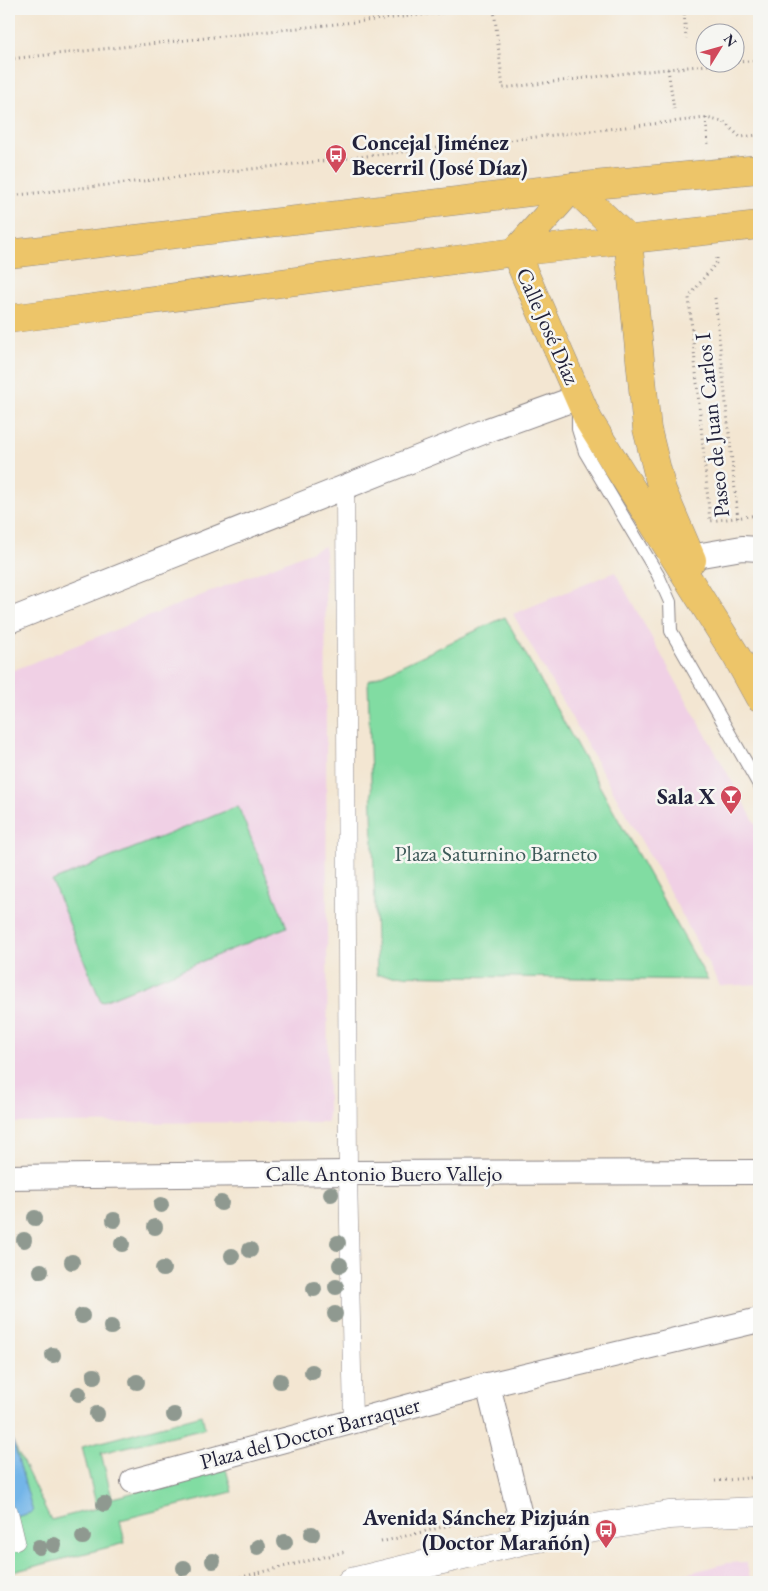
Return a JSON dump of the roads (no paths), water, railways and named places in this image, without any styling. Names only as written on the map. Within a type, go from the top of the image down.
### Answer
[{"type":"main road","points":[[9,254],[573,187],[759,169]]},
{"type":"main road","points":[[573,187],[628,239]]},
{"type":"main road","name":"Calle José Díaz","points":[[573,187],[515,252],[589,421],[737,657],[759,697]]},
{"type":"main road","points":[[9,320],[515,252],[759,225]]},
{"type":"main road","name":"Calle José Díaz","points":[[628,239],[647,429],[662,490],[690,557],[737,657]]},
{"type":"street","points":[[9,621],[488,430],[578,397]]},
{"type":"street","points":[[345,488],[348,1173],[352,1421]]},
{"type":"street","points":[[690,557],[750,548]]},
{"type":"street","name":"Calle Antonio Buero Vallejo","points":[[9,1177],[348,1173],[759,1172]]},
{"type":"street","name":"Plaza del Doctor Barraquer","points":[[133,1481],[488,1385],[759,1320]]},
{"type":"street","points":[[488,1385],[526,1540]]},
{"type":"street","points":[[352,1582],[526,1540],[669,1515],[759,1511]]},
{"type":"street","points":[[9,1512],[16,1541]]},
{"type":"lane","points":[[578,397],[578,429],[585,452],[658,575],[670,602],[671,631],[759,785]]},
{"type":"water","points":[[13,1441],[33,1512],[9,1519],[9,1443]]},
{"type":"place","name":"Concejal Jiménez Becerril (José Díaz)","points":[[336,174]]},
{"type":"place","name":"Sala X","points":[[731,815]]},
{"type":"place","name":"Avenida Sánchez Pizjuán (Doctor Marañón)","points":[[606,1549]]},
{"type":"park label","name":"Plaza Saturnino Barneto","points":[[496,853]]}]
